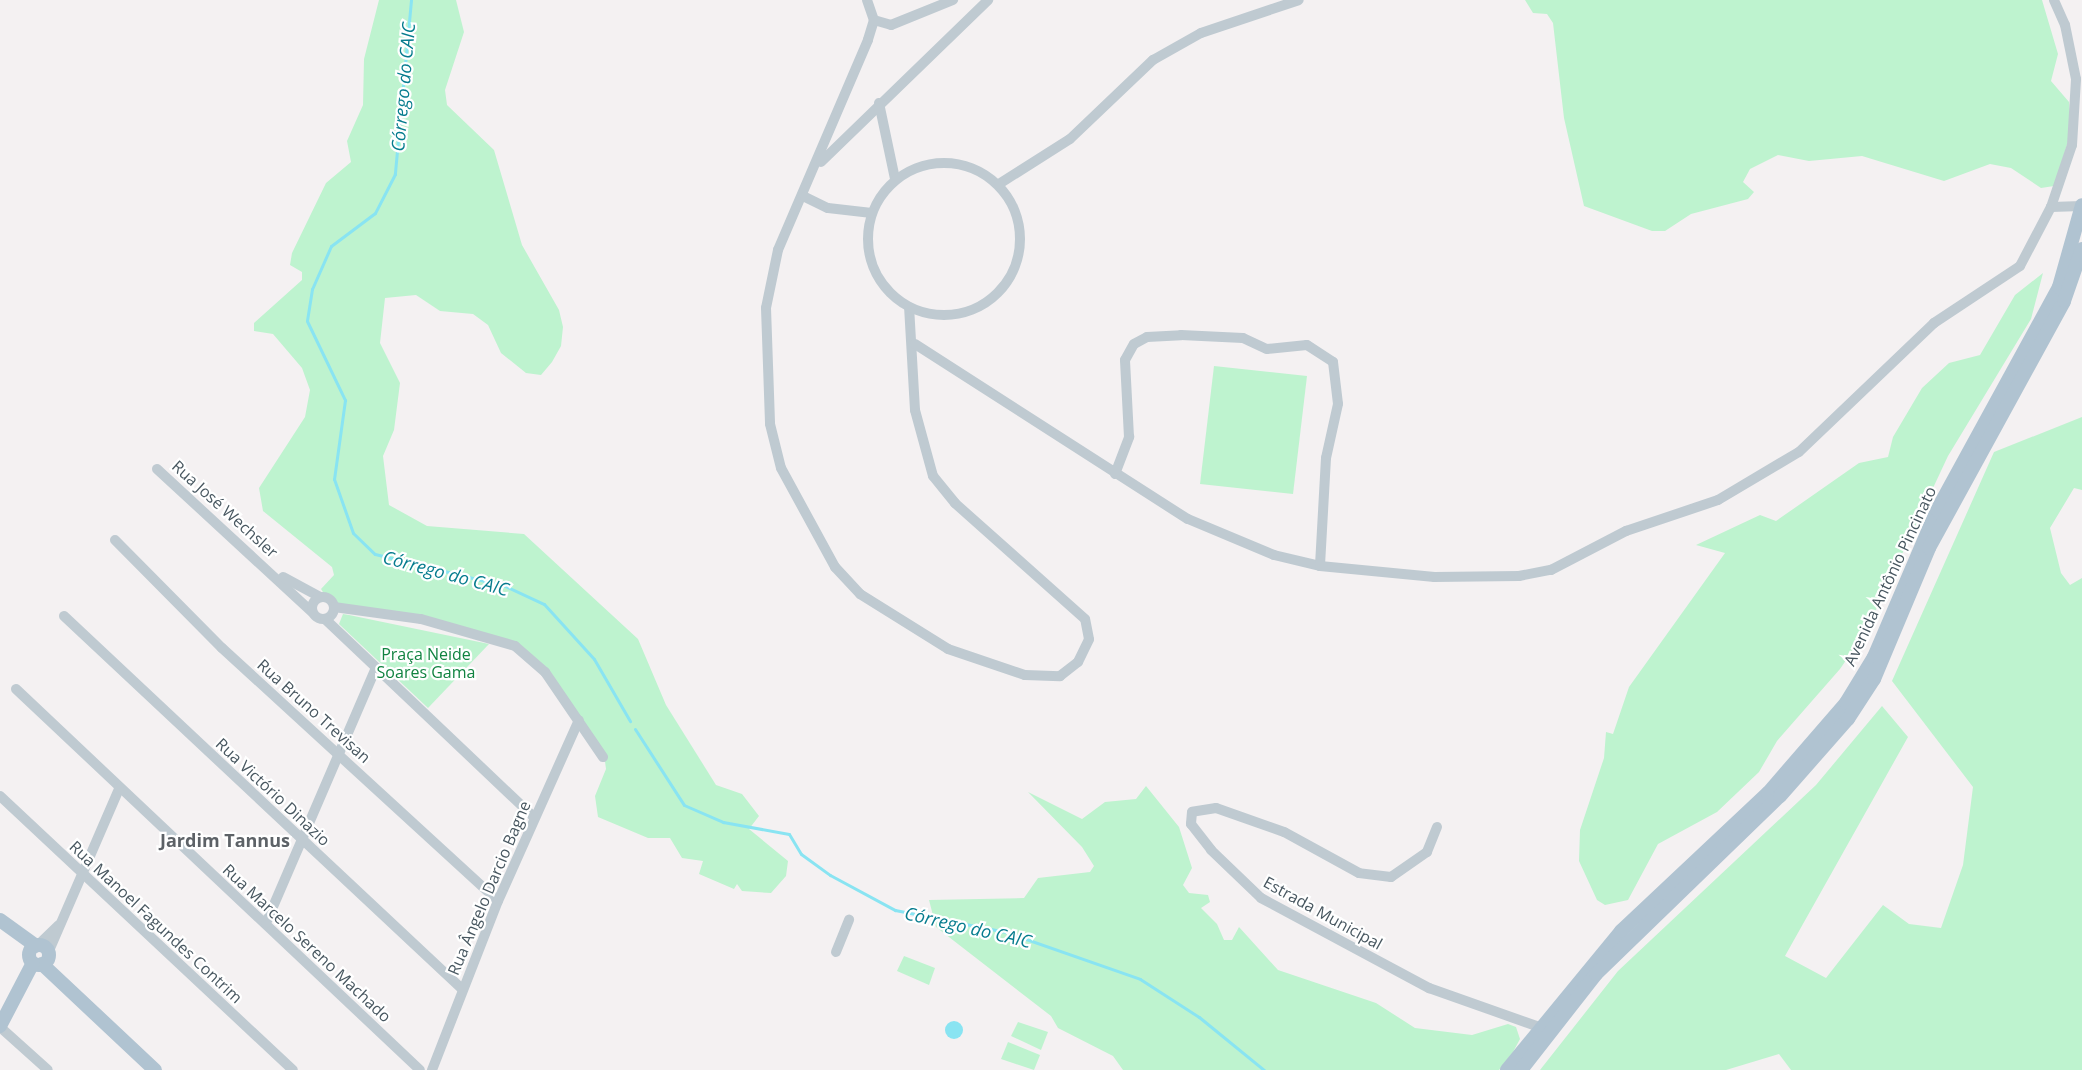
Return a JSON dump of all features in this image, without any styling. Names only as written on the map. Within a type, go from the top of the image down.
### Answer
[{"type":"main road","name":"Avenida Antônio Pincinato","points":[[1507,1070],[1539,1027],[1621,931],[1768,793],[1846,703],[1874,657],[1937,510],[2059,287],[2060,258],[2076,233],[2082,205]]},
{"type":"main road","name":"Avenida Antônio Pincinato","points":[[1521,1070],[1596,974],[1780,796],[1848,719],[1874,679],[1929,548],[2078,273],[2082,249]]},
{"type":"main road","points":[[0,920],[39,955],[155,1070]]},
{"type":"main road","points":[[0,1026],[39,955]]},
{"type":"street","points":[[867,0],[874,20],[805,196],[778,250],[766,308],[765,366],[776,446],[802,510],[835,567],[860,594],[917,633],[1004,669],[1059,676],[1078,662],[1089,639],[1085,619],[955,503],[933,476],[915,410],[915,345],[909,308]]},
{"type":"street","points":[[874,20],[897,24],[953,0]]},
{"type":"street","points":[[817,166],[987,0]]},
{"type":"street","points":[[999,184],[1070,139],[1153,60],[1201,33],[1299,0]]},
{"type":"street","points":[[915,345],[1188,519],[1274,555],[1320,566],[1434,577],[1519,576],[1551,570],[1626,531],[1718,500],[1799,452],[1934,323],[2020,266],[2051,207],[2072,145],[2076,79],[2054,0]]},
{"type":"street","points":[[879,103],[895,180]]},
{"type":"street","points":[[937,162],[970,167],[999,184],[1013,204],[1020,251],[998,293],[956,315],[909,308],[877,277],[868,246],[872,213],[895,180],[937,162]]},
{"type":"street","points":[[805,196],[828,208],[872,213]]},
{"type":"street","points":[[2051,207],[2082,205]]},
{"type":"street","points":[[1115,474],[1128,437],[1125,360],[1134,344],[1147,337],[1181,335],[1243,338],[1267,349],[1307,345],[1333,362],[1338,404],[1326,458],[1320,566]]},
{"type":"street","name":"Rua José Wechsler","points":[[157,469],[272,571],[312,612],[325,619]]},
{"type":"street","name":"Rua Bruno Trevisan","points":[[115,540],[222,648],[498,901]]},
{"type":"street","name":"Rua José Wechsler","points":[[272,571],[334,607]]},
{"type":"street","points":[[312,612],[320,597]]},
{"type":"street","points":[[534,817],[375,670],[325,619],[334,607],[420,619],[506,641],[545,672],[603,757]]},
{"type":"street","name":"Rua Victório Dinazio","points":[[64,616],[462,989]]},
{"type":"street","points":[[266,923],[375,670]]},
{"type":"street","name":"Rua Marcelo Sereno Machado","points":[[16,689],[119,789],[266,923],[420,1070]]},
{"type":"street","name":"Rua Ângelo Darcio Bagne","points":[[432,1070],[498,901],[579,720]]},
{"type":"street","points":[[39,955],[60,924],[80,873],[119,789]]},
{"type":"street","name":"Rua Manoel Fagundes Contrim","points":[[0,796],[293,1070]]},
{"type":"street","name":"Estrada Municipal","points":[[1437,827],[1427,852],[1391,877],[1359,873],[1284,832],[1216,808],[1192,812],[1191,824],[1211,850],[1261,898],[1429,988],[1539,1027]]},
{"type":"street","points":[[836,954],[849,919]]},
{"type":"street","points":[[0,1026],[48,1070]]},
{"type":"green space","points":[[379,0],[456,0],[464,32],[445,90],[447,105],[494,150],[522,245],[559,310],[563,327],[561,346],[552,362],[541,375],[526,373],[501,353],[488,325],[473,314],[440,311],[416,295],[385,298],[380,343],[400,383],[394,430],[383,456],[389,505],[427,526],[524,534],[638,639],[666,705],[716,785],[742,794],[759,816],[749,829],[788,861],[786,876],[771,893],[742,891],[737,884],[734,889],[699,874],[703,861],[682,858],[670,838],[648,838],[598,817],[595,796],[606,769],[604,754],[551,673],[509,643],[330,603],[321,589],[334,575],[332,567],[263,511],[259,488],[305,417],[310,390],[302,368],[273,334],[254,331],[254,323],[302,280],[302,272],[290,265],[292,253],[326,183],[351,162],[347,141],[363,105],[364,59]]},
{"type":"green space","points":[[1525,0],[2042,0],[2058,54],[2051,81],[2069,102],[2071,132],[2054,186],[2041,188],[2011,168],[1990,164],[1944,181],[1862,156],[1809,161],[1778,155],[1750,169],[1743,182],[1754,192],[1748,199],[1691,214],[1665,231],[1652,231],[1584,206],[1564,118],[1553,23],[1547,14],[1533,13]]},
{"type":"green space","points":[[2043,273],[2031,319],[1948,456],[1866,631],[1840,669],[1777,741],[1759,772],[1717,812],[1658,844],[1628,900],[1605,905],[1597,900],[1579,861],[1580,830],[1604,758],[1606,732],[1613,734],[1629,687],[1725,553],[1696,545],[1760,515],[1776,521],[1859,463],[1888,457],[1893,437],[1922,388],[1949,363],[1980,355],[2015,295]]},
{"type":"green space","points":[[1214,366],[1307,376],[1293,494],[1200,484]]},
{"type":"green space","points":[[2082,417],[2082,490],[2074,488],[2050,528],[2061,573],[2070,585],[2082,578],[2082,1070],[1791,1070],[1779,1054],[1726,1070],[1540,1070],[1618,971],[1816,785],[1882,706],[1908,737],[1785,956],[1826,978],[1883,905],[1909,924],[1941,928],[1963,865],[1973,787],[1892,681],[1994,452]]},
{"type":"green space","name":"Praça Neide Soares Gama","points":[[343,614],[489,644],[428,708],[339,624]]},
{"type":"green space","points":[[1146,786],[1179,827],[1192,868],[1183,885],[1189,893],[1208,895],[1210,902],[1201,908],[1217,924],[1224,940],[1232,940],[1239,927],[1278,970],[1376,1003],[1415,1028],[1472,1035],[1508,1024],[1516,1027],[1520,1039],[1513,1052],[1499,1070],[1123,1070],[1113,1056],[1058,1028],[1051,1016],[936,927],[929,900],[1024,898],[1038,878],[1090,872],[1094,866],[1082,847],[1028,792],[1082,819],[1105,802],[1136,799]]},
{"type":"green space","points":[[904,956],[935,968],[929,985],[897,971]]},
{"type":"green space","points":[[1018,1022],[1048,1032],[1041,1050],[1011,1036]]},
{"type":"green space","points":[[1008,1042],[1040,1055],[1034,1070],[1001,1059]]},
{"type":"water","points":[[950,1021],[958,1021],[963,1026],[961,1037],[950,1039],[945,1034],[945,1026]]},
{"type":"waterway","name":"Córrego do CAIC","points":[[411,0],[395,174],[375,213],[331,246],[312,289],[307,321],[345,400],[334,479],[353,533],[375,554],[505,586],[544,604],[594,659],[630,721]]},
{"type":"waterway","name":"Córrego do CAIC","points":[[635,729],[684,805],[723,822],[789,834],[801,854],[830,875],[895,910],[1006,932],[1140,979],[1199,1017],[1264,1070]]},
{"type":"district","name":"Jardim Tannus","points":[[225,840]]}]
